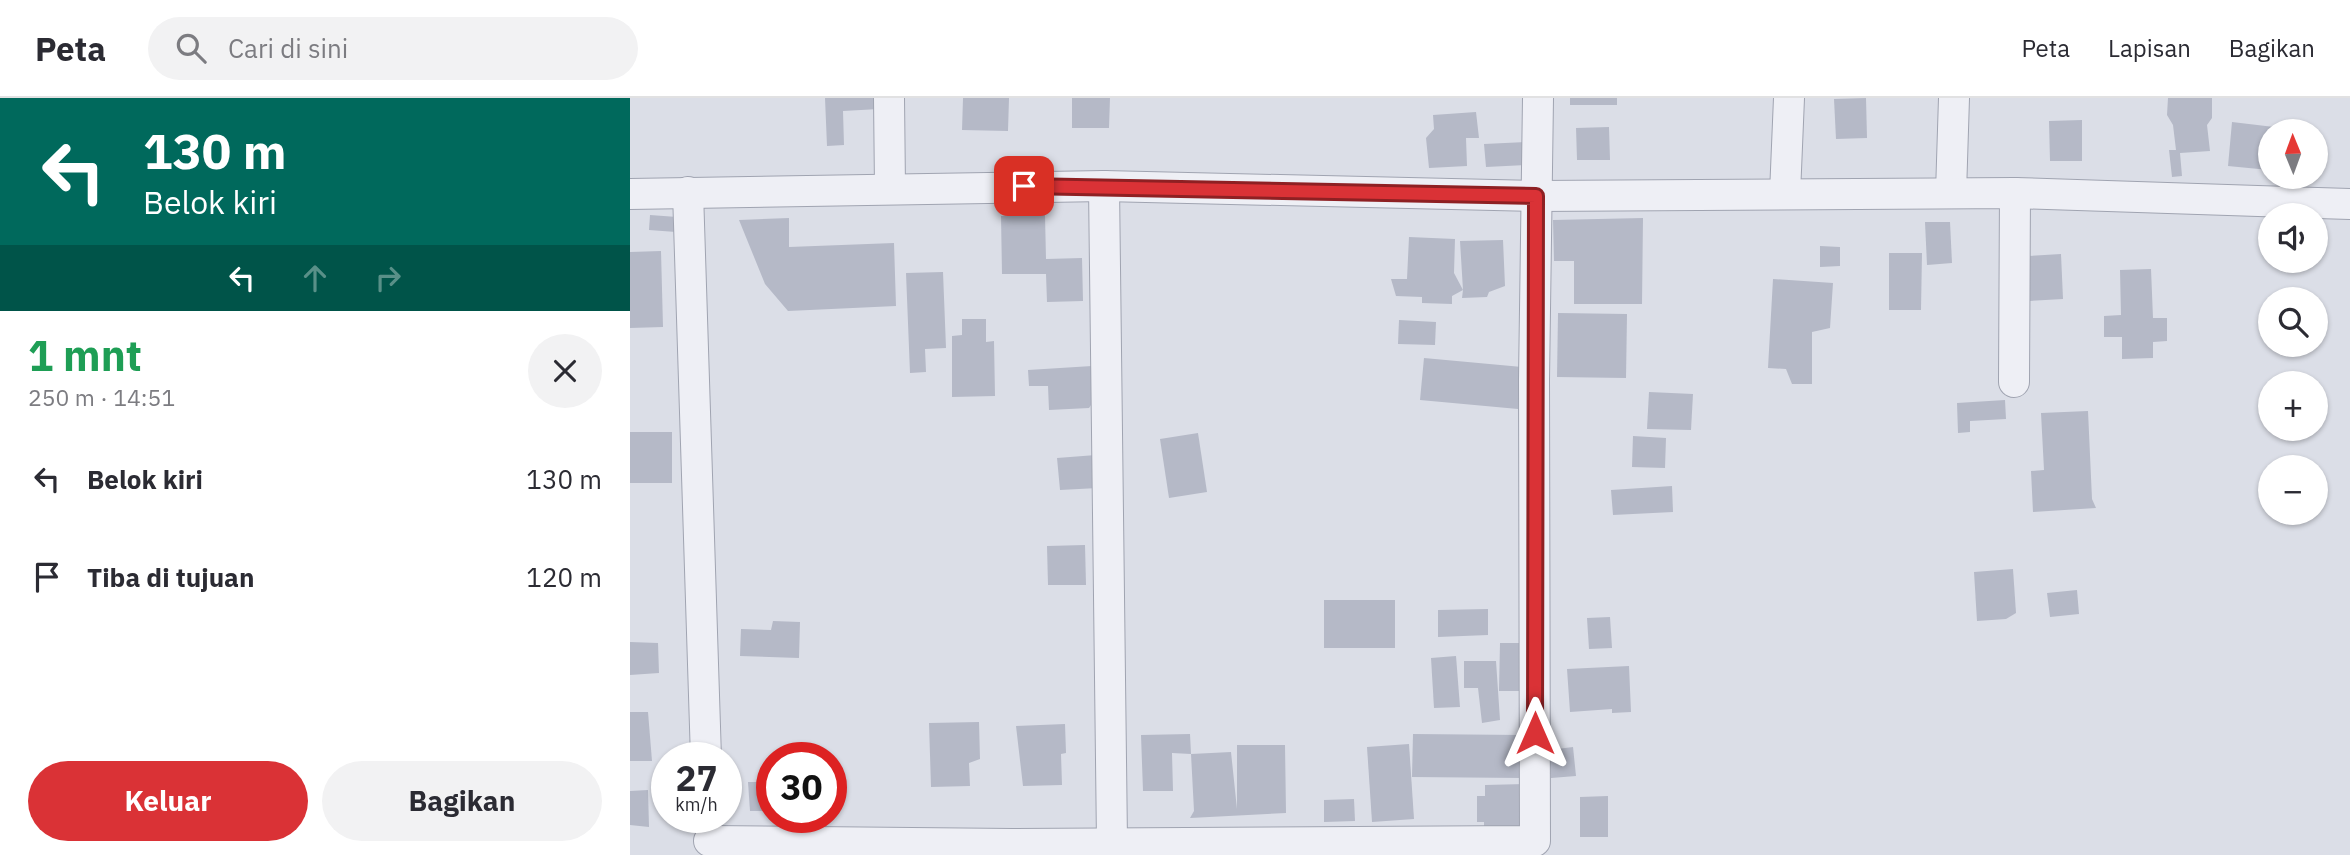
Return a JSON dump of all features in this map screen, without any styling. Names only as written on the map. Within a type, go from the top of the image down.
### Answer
[{"type":"street","points":[[889,98],[890,187]]},
{"type":"street","points":[[709,838],[1012,849],[1112,842],[1535,848],[1538,98]]},
{"type":"street","points":[[1774,194],[1789,98]]},
{"type":"street","points":[[1951,193],[1954,98]]},
{"type":"street","points":[[1104,186],[1112,842]]},
{"type":"street","points":[[630,194],[890,187],[1104,186],[1536,196],[2015,193],[2350,204]]},
{"type":"street","points":[[688,192],[705,742]]},
{"type":"street","points":[[2014,382],[2015,193]]},
{"type":"building","points":[[825,98],[879,98],[879,109],[843,111],[844,145],[827,146]]},
{"type":"building","points":[[963,98],[1009,98],[1008,131],[962,130]]},
{"type":"building","points":[[1072,98],[1110,98],[1109,128],[1072,128]]},
{"type":"building","points":[[1570,98],[1617,98],[1617,105],[1570,105]]},
{"type":"building","points":[[1866,98],[1867,138],[1836,139],[1834,99]]},
{"type":"building","points":[[2168,98],[2212,98],[2212,118],[2207,125],[2210,151],[2180,153],[2182,176],[2172,177],[2169,150],[2176,150],[2173,125],[2167,115]]},
{"type":"building","points":[[1476,112],[1479,138],[1466,138],[1467,166],[1429,168],[1426,138],[1434,129],[1433,115]]},
{"type":"building","points":[[2082,120],[2082,161],[2050,161],[2049,121]]},
{"type":"building","points":[[2232,122],[2258,125],[2258,169],[2228,166]]},
{"type":"building","points":[[1609,127],[1610,160],[1577,160],[1576,128]]},
{"type":"building","points":[[1527,142],[1528,165],[1486,167],[1484,144]]},
{"type":"building","points":[[650,215],[677,217],[676,232],[649,230]]},
{"type":"building","points":[[1045,215],[1046,259],[1082,258],[1083,301],[1047,302],[1046,274],[1002,274],[1001,216]]},
{"type":"building","points":[[789,218],[789,247],[894,243],[896,306],[788,311],[765,284],[739,220]]},
{"type":"building","points":[[1643,218],[1642,304],[1574,304],[1574,261],[1554,261],[1553,220]]},
{"type":"building","points":[[1925,222],[1950,222],[1952,263],[1927,265]]},
{"type":"building","points":[[1409,237],[1455,239],[1454,273],[1463,290],[1452,296],[1452,304],[1422,303],[1422,297],[1396,296],[1391,279],[1407,279]]},
{"type":"building","points":[[1503,240],[1505,286],[1489,292],[1487,297],[1462,298],[1460,241]]},
{"type":"building","points":[[1820,246],[1840,247],[1840,266],[1820,267]]},
{"type":"building","points":[[661,251],[663,327],[630,328],[630,252]]},
{"type":"building","points":[[1889,253],[1922,253],[1921,310],[1889,310]]},
{"type":"building","points":[[2061,254],[2063,299],[2029,301],[2028,256]]},
{"type":"building","points":[[2151,269],[2153,318],[2167,318],[2167,341],[2153,342],[2153,358],[2122,359],[2122,337],[2104,337],[2104,316],[2121,315],[2120,270]]},
{"type":"building","points":[[943,272],[946,348],[925,349],[926,372],[910,373],[906,273]]},
{"type":"building","points":[[1773,279],[1833,283],[1830,328],[1812,332],[1812,384],[1792,384],[1786,369],[1768,368]]},
{"type":"building","points":[[1558,313],[1627,314],[1626,378],[1557,377]]},
{"type":"building","points":[[962,319],[986,319],[986,342],[994,341],[995,396],[952,397],[952,336],[962,335]]},
{"type":"building","points":[[1399,320],[1436,322],[1435,345],[1398,344]]},
{"type":"building","points":[[1424,358],[1522,367],[1518,409],[1420,400]]},
{"type":"building","points":[[1092,366],[1093,402],[1089,408],[1049,410],[1048,386],[1029,386],[1028,370]]},
{"type":"building","points":[[1649,392],[1693,394],[1691,430],[1647,429]]},
{"type":"building","points":[[2005,400],[2006,419],[1970,421],[1970,432],[1958,433],[1957,403]]},
{"type":"building","points":[[2088,411],[2092,499],[2096,508],[2033,512],[2031,471],[2044,470],[2041,413]]},
{"type":"building","points":[[630,432],[672,432],[672,483],[630,483]]},
{"type":"building","points":[[1198,433],[1207,492],[1169,498],[1160,439]]},
{"type":"building","points":[[1633,436],[1666,438],[1665,468],[1632,467]]},
{"type":"building","points":[[1096,455],[1098,488],[1060,490],[1057,458]]},
{"type":"building","points":[[1672,486],[1673,512],[1613,515],[1611,490]]},
{"type":"building","points":[[1085,545],[1086,585],[1048,585],[1047,546]]},
{"type":"building","points":[[2013,569],[2016,613],[2006,619],[1977,621],[1974,572]]},
{"type":"building","points":[[2077,590],[2079,614],[2050,617],[2047,593]]},
{"type":"building","points":[[1324,600],[1395,600],[1395,648],[1324,648]]},
{"type":"building","points":[[1488,609],[1488,635],[1438,637],[1438,610]]},
{"type":"building","points":[[1610,617],[1612,648],[1589,649],[1587,618]]},
{"type":"building","points":[[773,621],[800,622],[799,658],[740,656],[741,629],[771,630]]},
{"type":"building","points":[[630,642],[658,643],[659,673],[630,675]]},
{"type":"building","points":[[1500,643],[1524,643],[1523,691],[1499,691]]},
{"type":"building","points":[[1456,656],[1460,707],[1434,708],[1431,658]]},
{"type":"building","points":[[1464,661],[1496,661],[1500,720],[1482,723],[1478,688],[1464,688]]},
{"type":"building","points":[[1629,666],[1631,712],[1612,713],[1612,709],[1570,712],[1567,669]]},
{"type":"building","points":[[630,712],[648,712],[651,761],[630,761]]},
{"type":"building","points":[[979,722],[980,759],[969,763],[970,786],[931,787],[929,723]]},
{"type":"building","points":[[1065,724],[1066,753],[1061,754],[1062,785],[1023,786],[1016,726]]},
{"type":"building","points":[[1190,734],[1191,754],[1172,753],[1173,791],[1143,791],[1141,735]]},
{"type":"building","points":[[1413,734],[1522,735],[1522,778],[1412,777]]},
{"type":"building","points":[[1409,744],[1414,819],[1372,822],[1367,747]]},
{"type":"building","points":[[1237,745],[1285,745],[1286,813],[1190,818],[1194,811],[1191,754],[1231,752],[1237,809]]},
{"type":"building","points":[[1573,747],[1576,776],[1551,778],[1549,750]]},
{"type":"building","points":[[748,782],[756,782],[756,811],[750,811]]},
{"type":"building","points":[[1525,784],[1526,832],[1484,833],[1484,822],[1477,822],[1477,796],[1485,796],[1485,785]]},
{"type":"building","points":[[648,790],[649,827],[630,825],[630,791]]},
{"type":"building","points":[[1608,796],[1608,837],[1580,837],[1580,797]]},
{"type":"building","points":[[1354,799],[1355,821],[1324,822],[1324,800]]},
{"type":"route","points":[[1024,186],[1536,196],[1535,733]]}]
